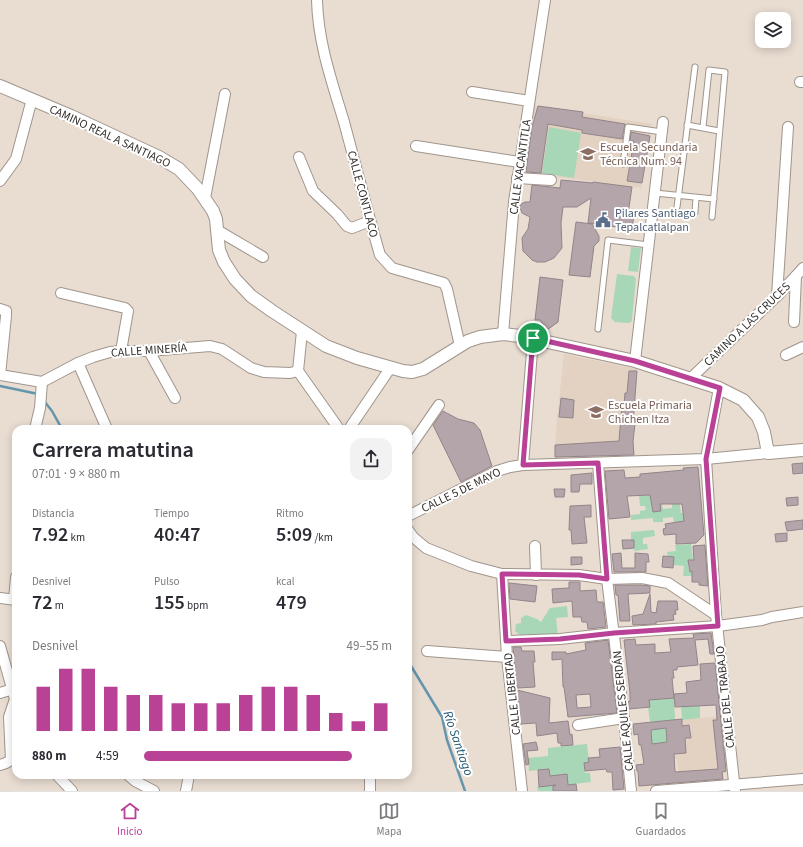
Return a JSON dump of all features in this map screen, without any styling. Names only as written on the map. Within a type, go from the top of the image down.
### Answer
[{"type":"street","name":"CALLE CONTLACO","points":[[317,0],[317,20],[326,65],[341,112],[380,255],[392,268],[444,283],[447,289],[460,346]]},
{"type":"street","name":"CALLE XACANTITLA","points":[[504,334],[514,202],[545,0]]},
{"type":"street","name":"CAMINO REAL A SANTIAGO","points":[[0,86],[159,157],[179,169],[205,198],[213,211],[216,219],[220,250],[224,262],[235,279],[252,296],[326,346],[343,354],[403,371],[417,371],[423,369],[468,341],[480,337],[504,334],[533,338],[635,361],[720,388],[743,400],[758,417],[764,432],[768,453]]},
{"type":"street","points":[[472,92],[529,101]]},
{"type":"street","points":[[205,198],[225,94]]},
{"type":"street","points":[[0,181],[16,159],[32,99]]},
{"type":"street","points":[[635,361],[663,122]]},
{"type":"street","points":[[777,296],[788,127]]},
{"type":"street","points":[[416,146],[519,162]]},
{"type":"street","points":[[299,157],[313,191],[347,226],[352,228],[370,221]]},
{"type":"street","points":[[517,178],[551,180]]},
{"type":"street","points":[[217,230],[263,257]]},
{"type":"street","name":"CAMINO A LAS CRUCES","points":[[690,379],[777,296],[803,268]]},
{"type":"street","points":[[794,322],[796,276]]},
{"type":"street","points":[[61,293],[125,308],[129,314],[121,351]]},
{"type":"street","points":[[0,309],[6,311],[0,375],[42,387],[40,408],[36,425]]},
{"type":"street","points":[[302,330],[298,371],[336,425]]},
{"type":"street","points":[[523,465],[533,338]]},
{"type":"street","name":"CALLE MINERÍA","points":[[42,387],[78,363],[93,357],[121,351],[216,347],[222,349],[251,368],[264,372],[290,374],[298,371]]},
{"type":"street","points":[[786,355],[803,347]]},
{"type":"street","points":[[149,351],[175,398]]},
{"type":"street","points":[[78,363],[105,425]]},
{"type":"street","points":[[352,425],[391,368]]},
{"type":"street","name":"CALLE DEL TRABAJO","points":[[720,388],[706,459],[716,615],[735,788]]},
{"type":"street","points":[[412,444],[439,405]]},
{"type":"street","name":"CALLE 5 DE MAYO","points":[[412,514],[497,471],[510,467],[523,465],[706,459],[803,450]]},
{"type":"street","name":"CALLE AQUILES SERDÁN","points":[[598,463],[607,579],[624,718],[631,791]]},
{"type":"street","points":[[412,535],[426,548],[471,566],[502,574],[579,575],[607,579],[642,578],[668,583],[716,615]]},
{"type":"street","points":[[535,546],[536,575]]},
{"type":"street","name":"CALLE LIBERTAD","points":[[502,574],[507,657],[522,791]]},
{"type":"street","points":[[0,598],[12,600]]},
{"type":"street","points":[[506,641],[560,639],[614,633],[718,626],[762,620],[803,612]]},
{"type":"street","points":[[0,646],[12,686]]},
{"type":"street","points":[[427,651],[507,657]]},
{"type":"street","points":[[0,693],[12,689]]},
{"type":"street","points":[[12,708],[9,717],[12,736]]},
{"type":"street","points":[[578,725],[624,718]]},
{"type":"street","points":[[0,765],[12,761]]},
{"type":"street","points":[[61,779],[72,791]]},
{"type":"street","points":[[133,779],[154,791]]},
{"type":"street","points":[[186,791],[188,779]]},
{"type":"street","points":[[370,779],[370,791]]},
{"type":"street","points":[[656,791],[735,788],[803,779]]},
{"type":"lane","points":[[677,207],[695,67]]},
{"type":"lane","points":[[703,127],[708,70],[725,72],[712,217]]},
{"type":"lane","points":[[687,124],[720,131]]},
{"type":"lane","points":[[623,164],[628,127],[662,132]]},
{"type":"lane","points":[[655,193],[714,199]]},
{"type":"lane","points":[[695,212],[696,198]]},
{"type":"lane","points":[[598,329],[608,240],[649,245]]},
{"type":"shaded area","name":"Escuela Secundaria Técnica Num. 94","points":[[531,105],[652,124],[641,188],[526,173],[533,122],[528,121]]},
{"type":"shaded area","name":"Escuela Primaria Chichen Itza","points":[[564,354],[637,369],[633,423],[635,424],[633,441],[634,456],[555,461],[557,419]]},
{"type":"shaded area","points":[[723,716],[728,771],[723,774],[723,780],[680,784],[677,759],[675,759],[671,721]]},
{"type":"green space","points":[[549,127],[581,133],[574,178],[542,173]]},
{"type":"green space","points":[[631,247],[641,248],[638,272],[628,271]]},
{"type":"green space","points":[[617,274],[634,276],[636,279],[632,321],[629,323],[615,322],[611,318]]},
{"type":"green space","points":[[671,493],[678,493],[681,513],[683,513],[689,521],[674,522],[673,517],[663,518],[663,522],[653,522],[653,518],[631,520],[631,515],[640,514],[640,511],[646,510],[645,506],[640,506],[639,496],[660,494],[663,509],[672,508]]},
{"type":"green space","points":[[654,530],[655,536],[643,538],[643,544],[647,544],[648,549],[634,551],[634,540],[631,540],[631,532]]},
{"type":"green space","points":[[691,544],[693,560],[688,560],[689,571],[701,570],[692,576],[683,576],[684,566],[673,565],[667,552],[676,551],[675,545]]},
{"type":"green space","points":[[567,606],[568,617],[556,618],[558,635],[521,636],[515,631],[516,624],[521,623],[521,618],[526,615],[541,622],[550,608]]},
{"type":"green space","points":[[674,698],[675,720],[650,722],[648,707],[650,706],[649,700]]},
{"type":"green space","points":[[700,705],[700,718],[682,720],[681,706]]},
{"type":"green space","points":[[670,728],[666,733],[668,749],[652,745],[651,729]]},
{"type":"green space","points":[[587,744],[589,762],[584,763],[585,773],[590,773],[591,782],[556,786],[557,791],[538,791],[537,787],[551,785],[549,769],[529,771],[528,758],[548,756],[548,748]]},
{"type":"building","points":[[538,106],[583,112],[582,117],[625,124],[622,139],[582,133],[582,130],[548,124],[541,173],[526,172],[532,127]]},
{"type":"building","points":[[631,132],[650,136],[642,183],[627,181],[634,141],[630,141]]},
{"type":"building","points":[[561,180],[632,187],[628,214],[634,215],[632,229],[588,223],[591,198],[577,207],[563,207],[561,223],[562,248],[554,258],[545,262],[537,262],[532,260],[523,251],[522,238],[528,229],[530,217],[522,213],[520,207],[521,204],[530,202],[532,185],[560,188]]},
{"type":"building","points":[[576,222],[592,224],[599,236],[599,241],[594,246],[590,277],[569,275]]},
{"type":"building","points":[[540,277],[563,280],[558,322],[547,330],[540,320],[535,320]]},
{"type":"building","points":[[629,371],[637,371],[633,423],[635,424],[633,441],[634,455],[555,457],[555,445],[619,441],[622,404],[624,404],[625,393],[627,393]]},
{"type":"building","points":[[561,398],[574,400],[573,418],[559,417]]},
{"type":"building","points":[[443,411],[458,419],[474,423],[480,430],[492,466],[461,482],[433,425]]},
{"type":"building","points":[[803,463],[803,473],[793,474],[792,464]]},
{"type":"building","points":[[698,467],[704,535],[696,543],[676,544],[676,534],[664,535],[663,529],[666,528],[665,524],[684,521],[682,504],[660,504],[661,511],[653,512],[650,495],[627,496],[630,517],[609,519],[605,471],[624,470],[625,478],[640,477],[640,474],[684,470],[683,468]]},
{"type":"building","points":[[592,473],[592,484],[580,484],[579,492],[571,492],[571,475]]},
{"type":"building","points":[[554,489],[565,489],[564,497],[555,497]]},
{"type":"building","points":[[798,497],[798,505],[787,506],[786,498]]},
{"type":"building","points":[[591,505],[591,517],[584,517],[587,543],[572,544],[571,530],[569,530],[570,506]]},
{"type":"building","points":[[803,520],[803,529],[787,531],[785,522]]},
{"type":"building","points":[[787,533],[787,541],[776,542],[775,534]]},
{"type":"building","points":[[622,540],[634,540],[634,548],[623,549]]},
{"type":"building","points":[[705,545],[708,586],[699,585],[699,582],[692,582],[692,571],[690,572],[688,560],[694,560],[693,546]]},
{"type":"building","points":[[621,553],[622,568],[635,568],[635,553],[648,554],[649,562],[646,562],[646,572],[614,572],[612,554]]},
{"type":"building","points":[[663,556],[674,557],[673,568],[662,567]]},
{"type":"building","points":[[571,557],[582,557],[582,564],[571,565]]},
{"type":"building","points":[[569,582],[580,582],[580,591],[596,590],[597,602],[603,602],[606,627],[588,629],[587,622],[582,622],[581,617],[573,617],[572,601],[553,603],[552,589],[569,588]]},
{"type":"building","points":[[509,583],[537,586],[535,602],[510,599]]},
{"type":"building","points":[[615,585],[650,586],[650,593],[628,594],[630,621],[620,621],[618,595],[616,595]]},
{"type":"building","points":[[650,594],[651,612],[656,613],[658,601],[677,601],[678,610],[675,610],[676,614],[673,615],[674,620],[656,622],[656,624],[633,625],[632,616],[643,614]]},
{"type":"building","points":[[711,633],[714,654],[710,654],[708,639],[695,640],[698,665],[677,667],[677,670],[673,670],[674,678],[672,678],[674,698],[649,700],[650,707],[629,709],[628,701],[630,702],[630,693],[624,640],[635,639],[636,645],[655,644],[655,653],[671,652],[669,639],[694,638],[693,634]]},
{"type":"building","points":[[608,640],[617,713],[568,717],[563,687],[562,659],[552,660],[552,652],[566,652],[566,654],[586,650],[585,643]],"holes":[[[590,694],[591,707],[577,708],[576,695]]]},
{"type":"building","points":[[513,647],[521,647],[522,651],[534,651],[535,662],[533,662],[535,687],[517,688]]},
{"type":"building","points":[[715,663],[726,771],[722,772],[723,779],[639,786],[636,765],[644,764],[638,734],[634,735],[633,724],[682,719],[682,726],[689,725],[691,738],[685,738],[686,753],[674,754],[675,772],[718,769],[713,720],[717,720],[716,705],[675,707],[674,694],[687,693],[686,682],[701,680],[700,664]],"holes":[[[666,728],[667,742],[652,744],[651,730]]]},
{"type":"building","points":[[517,690],[550,698],[549,723],[568,721],[570,735],[572,734],[573,745],[561,746],[561,743],[558,743],[557,733],[537,736],[536,723],[521,724]]},
{"type":"building","points":[[536,742],[538,750],[527,751],[529,764],[526,765],[523,744]]},
{"type":"building","points":[[620,747],[624,789],[613,790],[612,772],[607,772],[606,769],[585,771],[584,763],[589,762],[588,758],[600,757],[599,749]]},
{"type":"building","points":[[549,769],[550,776],[567,774],[568,785],[576,784],[577,791],[553,791],[553,786],[556,785],[539,787],[538,770]]},
{"type":"waterway","name":"Río Santiago","points":[[0,386],[38,394]]},
{"type":"waterway","name":"Río Santiago","points":[[44,401],[60,425]]},
{"type":"waterway","name":"Río Santiago","points":[[412,668],[442,717],[447,740],[465,791]]},
{"type":"place","name":"Escuela Secundaria Técnica Num. 94","points":[[588,154]]},
{"type":"place","name":"Pilares Santiago Tepalcatlalpan","points":[[603,220]]},
{"type":"place","name":"Escuela Primaria Chichen Itza","points":[[596,412]]},
{"type":"route","points":[[533,338],[635,361],[720,388],[706,459],[716,615],[718,626],[585,635],[560,639],[506,641],[502,574],[579,575],[607,579],[598,463],[523,465],[533,338]]}]
